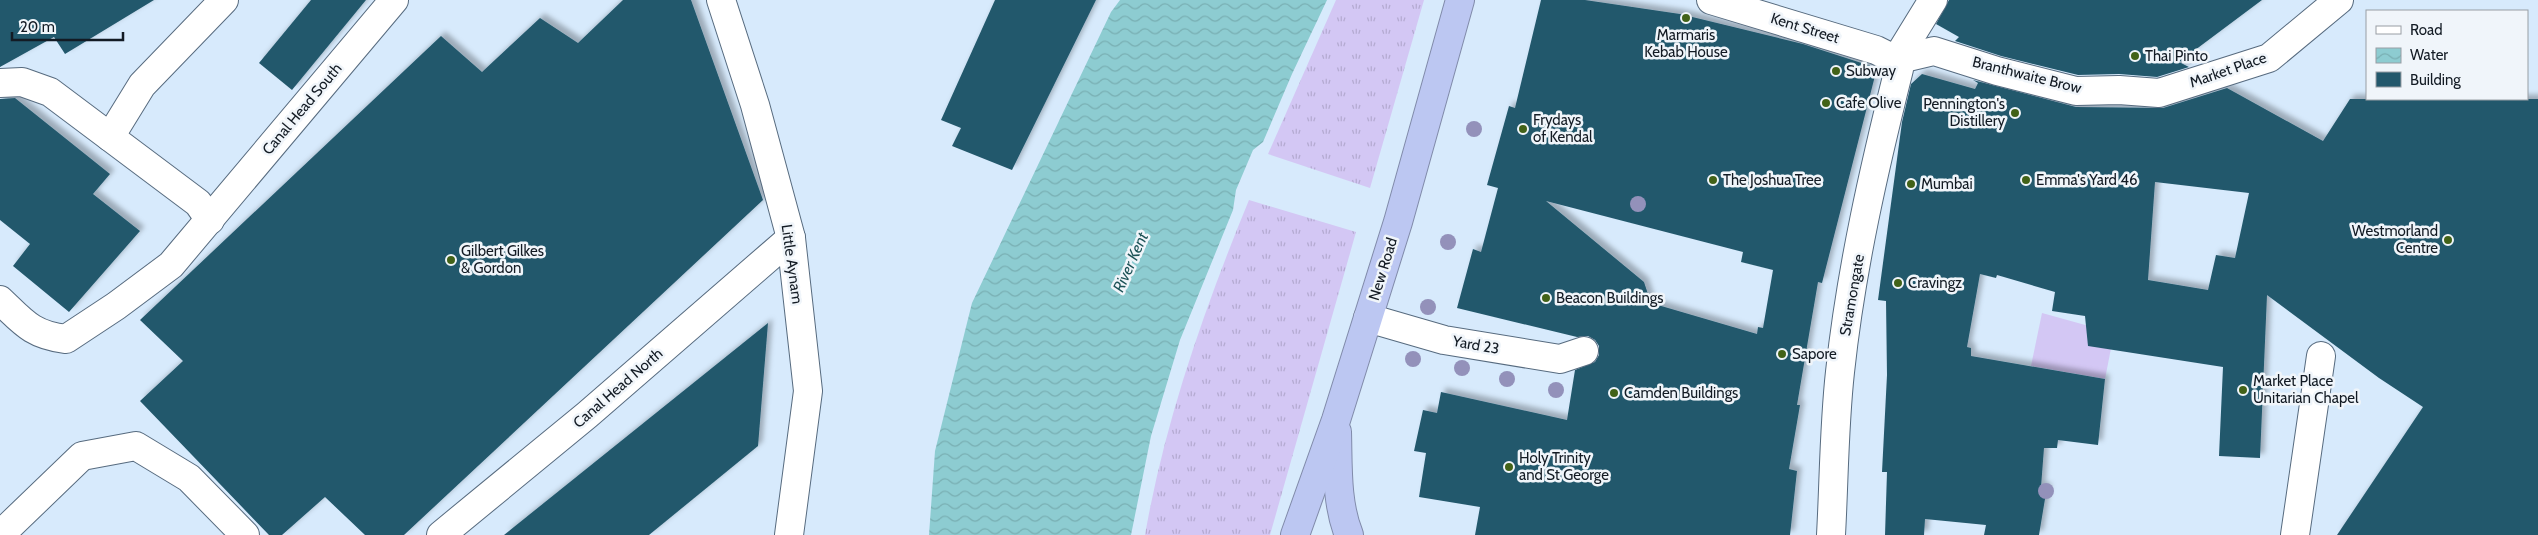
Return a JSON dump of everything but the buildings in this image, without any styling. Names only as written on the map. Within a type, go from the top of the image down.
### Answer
[{"type":"highway","name":"New Road","points":[[1295,535],[1336,420],[1398,222],[1460,0]]},
{"type":"highway","points":[[1336,420],[1339,490],[1345,525],[1349,535]]},
{"type":"street","points":[[110,137],[142,85],[224,0]]},
{"type":"street","name":"Canal Head South","points":[[0,300],[30,329],[47,336],[66,339],[116,306],[171,265],[394,0]]},
{"type":"street","name":"Little Aynam","points":[[721,0],[755,105],[791,238],[808,391],[789,535]]},
{"type":"street","name":"Kent Street","points":[[1711,0],[1876,50],[1896,60]]},
{"type":"street","points":[[1896,60],[1933,0]]},
{"type":"street","name":"Market Place","points":[[2159,93],[2269,58],[2339,0]]},
{"type":"street","name":"Branthwaite Brow","points":[[1896,60],[1934,51],[1997,71],[2076,91],[2119,90],[2159,93]]},
{"type":"street","name":"Stramongate","points":[[1831,535],[1837,405],[1846,324],[1872,175],[1899,69],[1896,60]]},
{"type":"street","points":[[0,83],[22,82],[50,92],[198,204],[210,220]]},
{"type":"street","name":"Canal Head North","points":[[441,535],[595,409],[791,238]]},
{"type":"street","name":"Yard 23","points":[[1368,318],[1444,340],[1560,359],[1584,351]]},
{"type":"street","points":[[2295,535],[2321,356]]},
{"type":"street","points":[[0,535],[82,456],[136,446],[188,478],[245,535]]},
{"type":"green space","points":[[1336,0],[1424,0],[1370,188],[1268,154]]},
{"type":"green space","points":[[1249,200],[1356,232],[1270,535],[1145,535],[1153,492],[1188,364],[1217,281]]},
{"type":"green space","points":[[2042,313],[2114,333],[2105,379],[2031,366]]},
{"type":"water","name":"River Kent","points":[[1120,0],[1327,0],[1292,74],[1263,142],[1253,150],[1236,190],[1233,210],[1180,340],[1151,436],[1131,535],[929,535],[935,451],[972,303],[1111,12]]},
{"type":"place","name":"Marmaris Kebab House","points":[[1686,18]]},
{"type":"place","name":"Thai Pinto","points":[[2135,56]]},
{"type":"place","name":"Subway","points":[[1836,71]]},
{"type":"place","name":"Cafe Olive","points":[[1826,103]]},
{"type":"place","name":"Pennington's Distillery","points":[[2015,113]]},
{"type":"place","name":"Frydays of Kendal","points":[[1523,129]]},
{"type":"place","name":"The Joshua Tree","points":[[1713,180]]},
{"type":"place","name":"Emma's Yard 46","points":[[2026,180]]},
{"type":"place","name":"Mumbai","points":[[1911,184]]},
{"type":"place","name":"Westmorland Centre","points":[[2448,240]]},
{"type":"place","name":"Gilbert Gilkes & Gordon","points":[[451,260]]},
{"type":"place","name":"Cravingz","points":[[1898,283]]},
{"type":"place","name":"Beacon Buildings","points":[[1546,298]]},
{"type":"place","name":"Sapore","points":[[1782,354]]},
{"type":"place","name":"Market Place Unitarian Chapel","points":[[2243,390]]},
{"type":"place","name":"Camden Buildings","points":[[1614,393]]},
{"type":"place","name":"Holy Trinity and St George","points":[[1509,467]]}]
